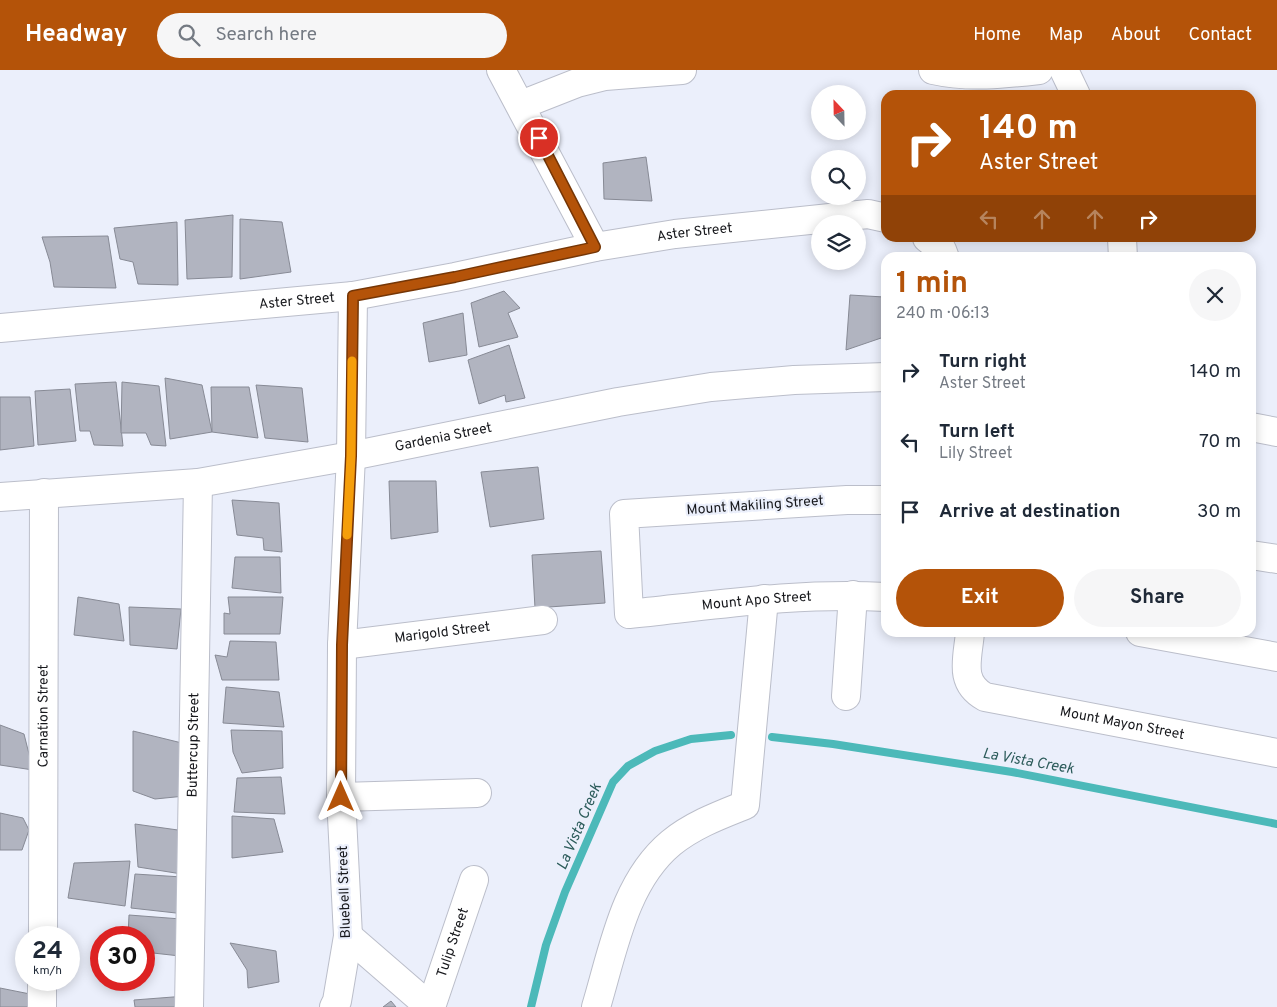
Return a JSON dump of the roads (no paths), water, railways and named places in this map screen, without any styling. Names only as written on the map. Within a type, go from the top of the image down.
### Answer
[{"type":"street","points":[[502,70],[595,247]]},
{"type":"street","points":[[521,105],[577,83],[605,76],[682,70]]},
{"type":"street","points":[[933,70],[968,74],[1006,74],[1039,70]]},
{"type":"street","points":[[1064,70],[1074,90]]},
{"type":"street","name":"Aster Street","points":[[0,328],[353,296],[455,277],[595,247],[675,234],[868,214],[881,217]]},
{"type":"street","points":[[933,242],[943,252]]},
{"type":"street","name":"Bluebell Street","points":[[334,1007],[337,1001],[348,936],[341,797],[342,645],[351,456],[353,296]]},
{"type":"street","name":"Gardenia Street","points":[[0,497],[198,483],[351,456],[618,402],[710,387],[794,380],[881,377]]},
{"type":"street","points":[[1256,428],[1277,432]]},
{"type":"street","name":"Buttercup Street","points":[[189,1007],[198,483]]},
{"type":"street","name":"Carnation Street","points":[[42,926],[44,493]]},
{"type":"street","name":"Mount Makiling Street","points":[[629,614],[624,514],[847,500],[881,500]]},
{"type":"street","points":[[1256,556],[1277,559]]},
{"type":"street","points":[[846,696],[853,595]]},
{"type":"street","name":"Mount Apo Street","points":[[629,614],[764,599],[853,595],[881,597]]},
{"type":"street","points":[[596,1007],[628,906],[646,872],[671,843],[708,820],[745,805],[764,599]]},
{"type":"street","name":"Marigold Street","points":[[342,645],[543,620]]},
{"type":"street","name":"Mount Mayon Street","points":[[969,637],[966,671],[971,687],[977,693],[993,700],[1277,753]]},
{"type":"street","points":[[1166,637],[1277,658]]},
{"type":"street","points":[[341,797],[478,793]]},
{"type":"street","name":"Tulip Street","points":[[430,1007],[474,880]]},
{"type":"street","points":[[348,936],[430,1007]]},
{"type":"street","points":[[42,991],[42,1007]]},
{"type":"waterway","name":"La Vista Creek","points":[[531,1007],[546,945],[565,892],[613,782],[628,766],[655,751],[691,739],[731,735]]},
{"type":"waterway","name":"La Vista Creek","points":[[772,737],[833,744],[1012,772],[1277,824]]}]
